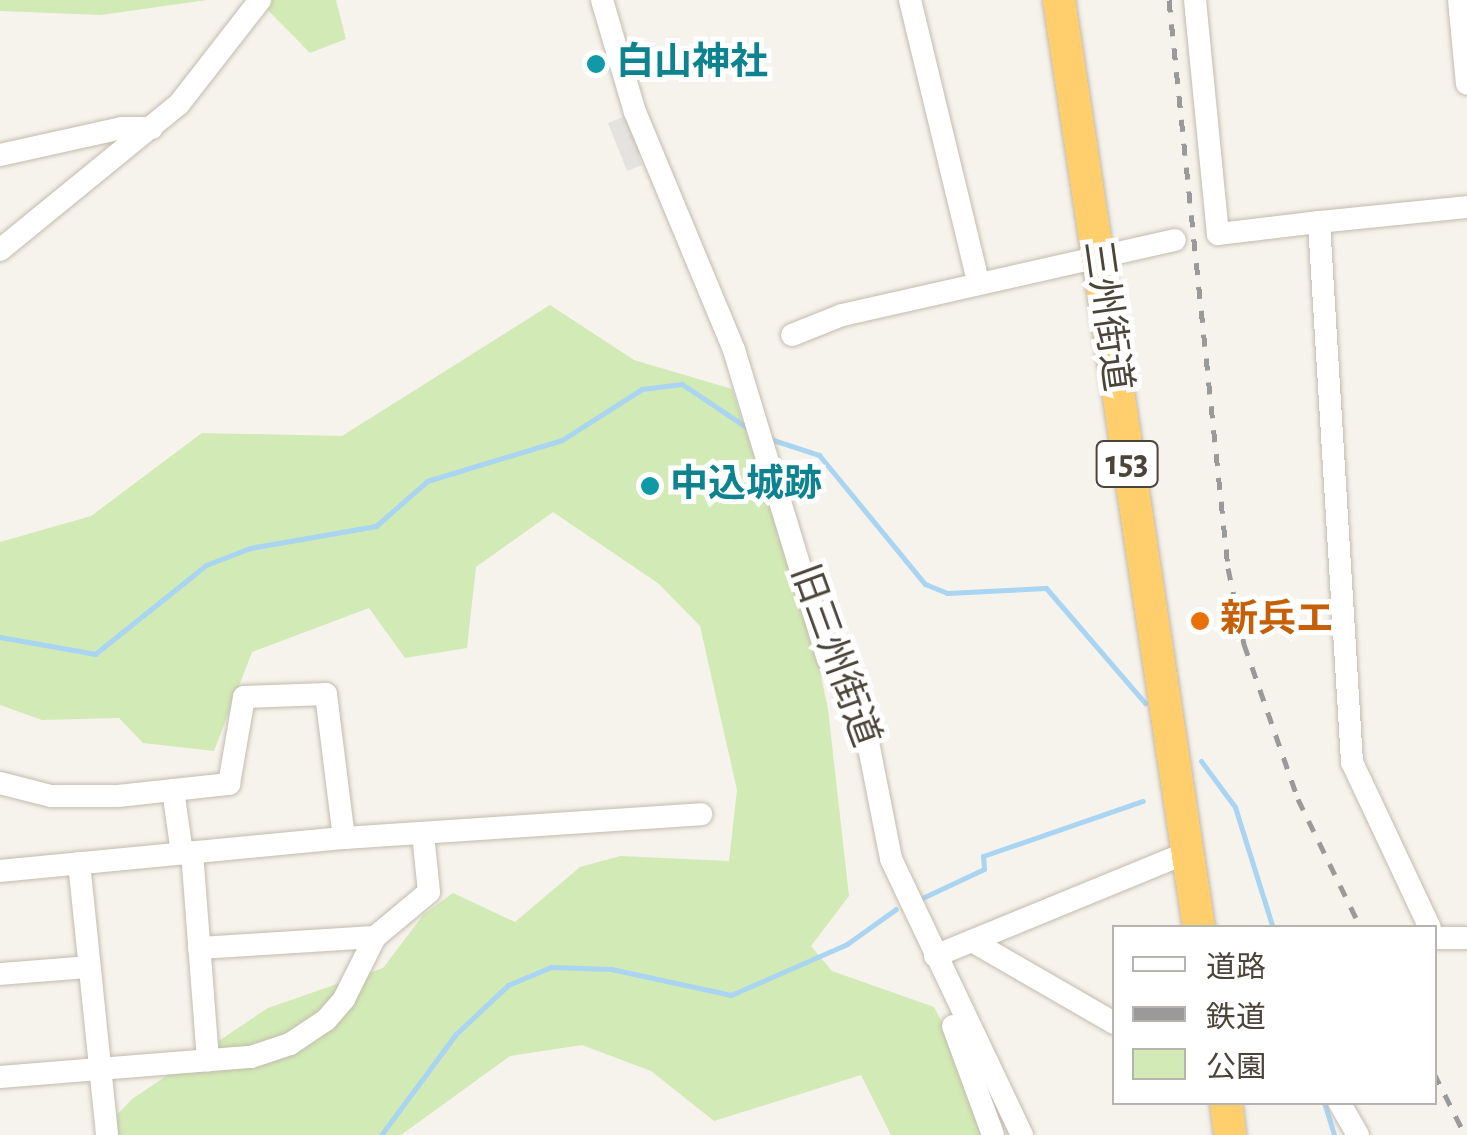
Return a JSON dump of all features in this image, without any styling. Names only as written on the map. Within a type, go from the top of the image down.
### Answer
[{"type":"highway","name":"三州街道","points":[[1059,0],[1198,925]]},
{"type":"street","points":[[0,250],[180,104],[260,0]]},
{"type":"street","name":"旧三州街道","points":[[602,0],[635,112],[734,350],[828,660],[862,712],[890,859],[1022,1135]]},
{"type":"street","points":[[910,0],[978,281]]},
{"type":"street","points":[[1195,0],[1218,234],[1467,207]]},
{"type":"street","points":[[1459,0],[1466,70]]},
{"type":"street","points":[[0,156],[122,128],[152,128]]},
{"type":"street","points":[[1319,222],[1352,762],[1429,925]]},
{"type":"street","points":[[792,335],[842,314],[1175,240]]},
{"type":"street","points":[[0,783],[51,796],[228,784],[244,697],[326,694],[344,838]]},
{"type":"street","points":[[173,790],[187,853],[208,1060]]},
{"type":"street","points":[[0,871],[344,838],[701,814]]},
{"type":"street","points":[[0,1076],[251,1058],[290,1044],[326,1020],[344,999],[374,936],[429,892],[424,834]]},
{"type":"street","points":[[993,1135],[935,984],[935,956],[1186,853]]},
{"type":"street","points":[[80,863],[107,1135]]},
{"type":"street","points":[[1437,935],[1467,938]]},
{"type":"street","points":[[199,948],[374,936]]},
{"type":"street","points":[[972,942],[1112,1023]]},
{"type":"street","points":[[0,974],[89,966]]},
{"type":"street","points":[[1342,1105],[1358,1135]]},
{"type":"green space","points":[[0,0],[207,0],[101,15],[0,11]]},
{"type":"green space","points":[[258,0],[336,0],[346,39],[310,53]]},
{"type":"green space","points":[[550,305],[634,360],[732,389],[811,629],[828,709],[849,896],[811,946],[832,971],[934,1007],[1002,1135],[891,1135],[861,1075],[714,1121],[651,1071],[582,1045],[510,1056],[401,1135],[98,1135],[132,1099],[268,1008],[383,968],[424,914],[453,893],[515,922],[580,867],[620,856],[729,861],[737,790],[700,626],[659,584],[553,512],[476,567],[467,648],[405,658],[369,608],[252,652],[214,751],[143,743],[119,718],[42,720],[0,705],[0,542],[91,516],[202,433],[342,436]]},
{"type":"shaded area","points":[[635,112],[650,150],[638,155],[642,165],[627,171],[608,123]]},
{"type":"waterway","points":[[0,637],[95,654],[206,565],[250,548],[376,526],[427,481],[562,440],[642,389],[682,384],[749,429]]},
{"type":"waterway","points":[[770,439],[819,455],[925,584],[947,593],[1046,588],[1145,703]]},
{"type":"waterway","points":[[1201,761],[1235,807],[1272,925]]},
{"type":"waterway","points":[[918,900],[984,869],[983,856],[1143,801]]},
{"type":"waterway","points":[[381,1135],[456,1034],[508,985],[551,967],[611,969],[731,995],[847,944],[896,909]]},
{"type":"waterway","points":[[1325,1105],[1334,1135]]},
{"type":"railway","points":[[1169,0],[1228,568],[1244,644],[1298,799],[1360,925]]},
{"type":"railway","points":[[1437,1079],[1465,1135]]},
{"type":"place","name":"白山神社","points":[[596,64]]},
{"type":"place","name":"中込城跡","points":[[650,486]]},
{"type":"place","name":"新兵エ","points":[[1200,621]]}]
